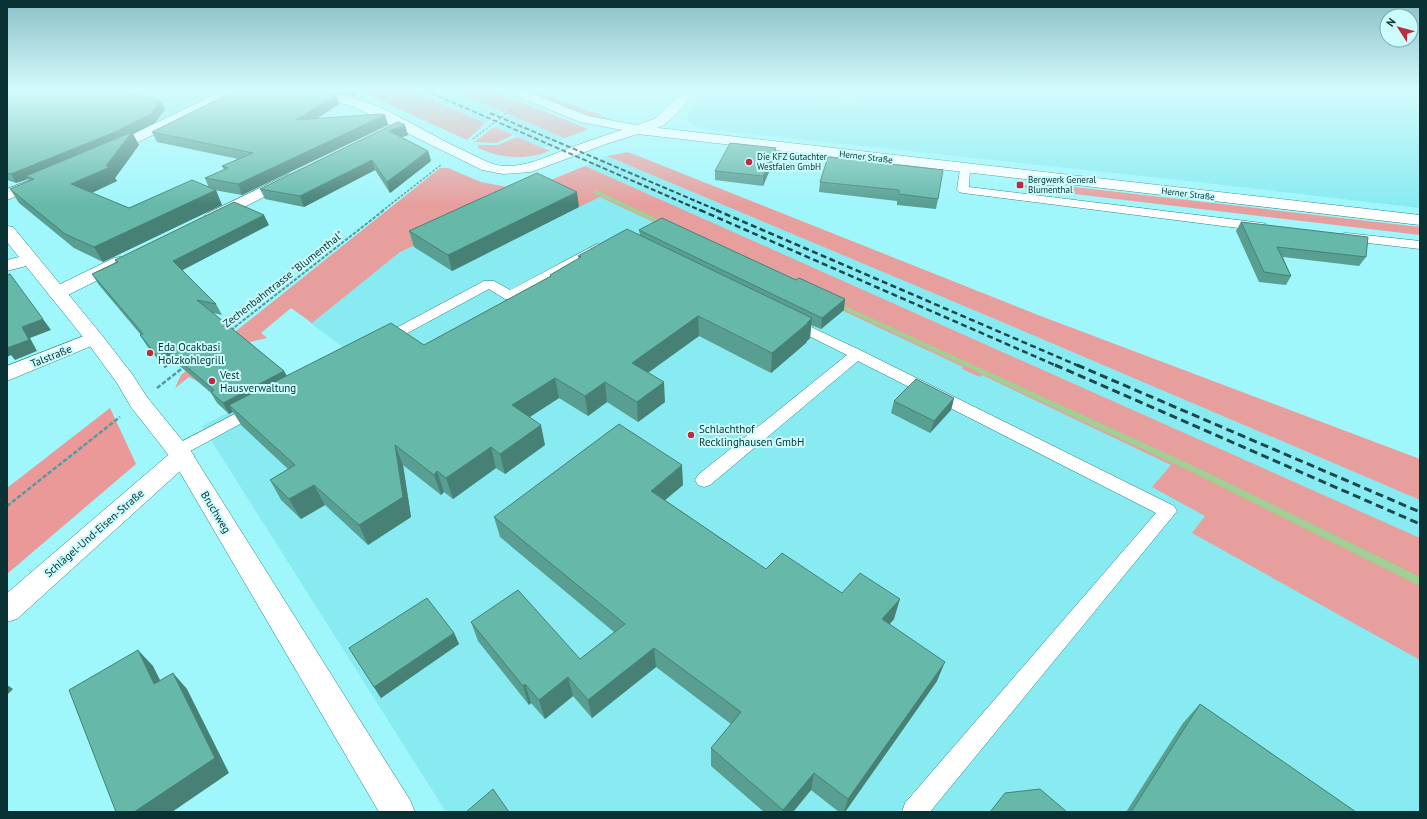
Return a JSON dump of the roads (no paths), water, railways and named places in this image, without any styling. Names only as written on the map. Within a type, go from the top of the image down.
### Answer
[{"type":"main road","points":[[95,157],[125,145],[158,128]]},
{"type":"main road","name":"Herner Straße","points":[[396,128],[486,167],[503,170],[531,168],[604,140],[637,130],[965,169],[1420,220]]},
{"type":"main road","points":[[629,128],[637,130],[642,128]]},
{"type":"main road","points":[[198,224],[303,172]]},
{"type":"main road","points":[[7,195],[51,176]]},
{"type":"main road","name":"Bruchweg","points":[[7,232],[94,338],[125,379],[139,402],[180,453],[398,812]]},
{"type":"main road","points":[[57,293],[134,255]]},
{"type":"main road","points":[[7,266],[30,259]]},
{"type":"main road","name":"Talstraße","points":[[7,374],[94,338]]},
{"type":"main road","name":"Schlägel-Und-Eisen-Straße","points":[[7,610],[180,453]]},
{"type":"lane","points":[[965,169],[963,190],[1272,228]]},
{"type":"lane","points":[[1334,235],[1420,245]]},
{"type":"lane","points":[[371,348],[490,284],[510,296],[612,240]]},
{"type":"lane","points":[[780,316],[1168,511],[914,812]]},
{"type":"lane","points":[[704,480],[857,354]]},
{"type":"lane","points":[[180,453],[265,404]]},
{"type":"waterway","points":[[596,192],[666,225]]},
{"type":"waterway","points":[[834,303],[1197,471],[1420,582]]},
{"type":"railway","points":[[512,128],[702,211]]},
{"type":"railway","points":[[526,128],[719,211]]},
{"type":"railway","points":[[700,210],[1057,366]]},
{"type":"railway","points":[[716,210],[1079,366]]},
{"type":"railway","points":[[1055,365],[1420,524]]},
{"type":"railway","points":[[1077,365],[1420,512]]},
{"type":"place","name":"Die KFZ Gutachter Westfalen GmbH","points":[[749,162]]},
{"type":"place","name":"Bergwerk General Blumenthal","points":[[1020,185]]},
{"type":"place","name":"Eda Ocakbasi Holzkohlegrill","points":[[150,353]]},
{"type":"place","name":"Vest Hausverwaltung","points":[[212,381]]},
{"type":"place","name":"Schlachthof Recklinghausen GmbH","points":[[691,435]]}]
